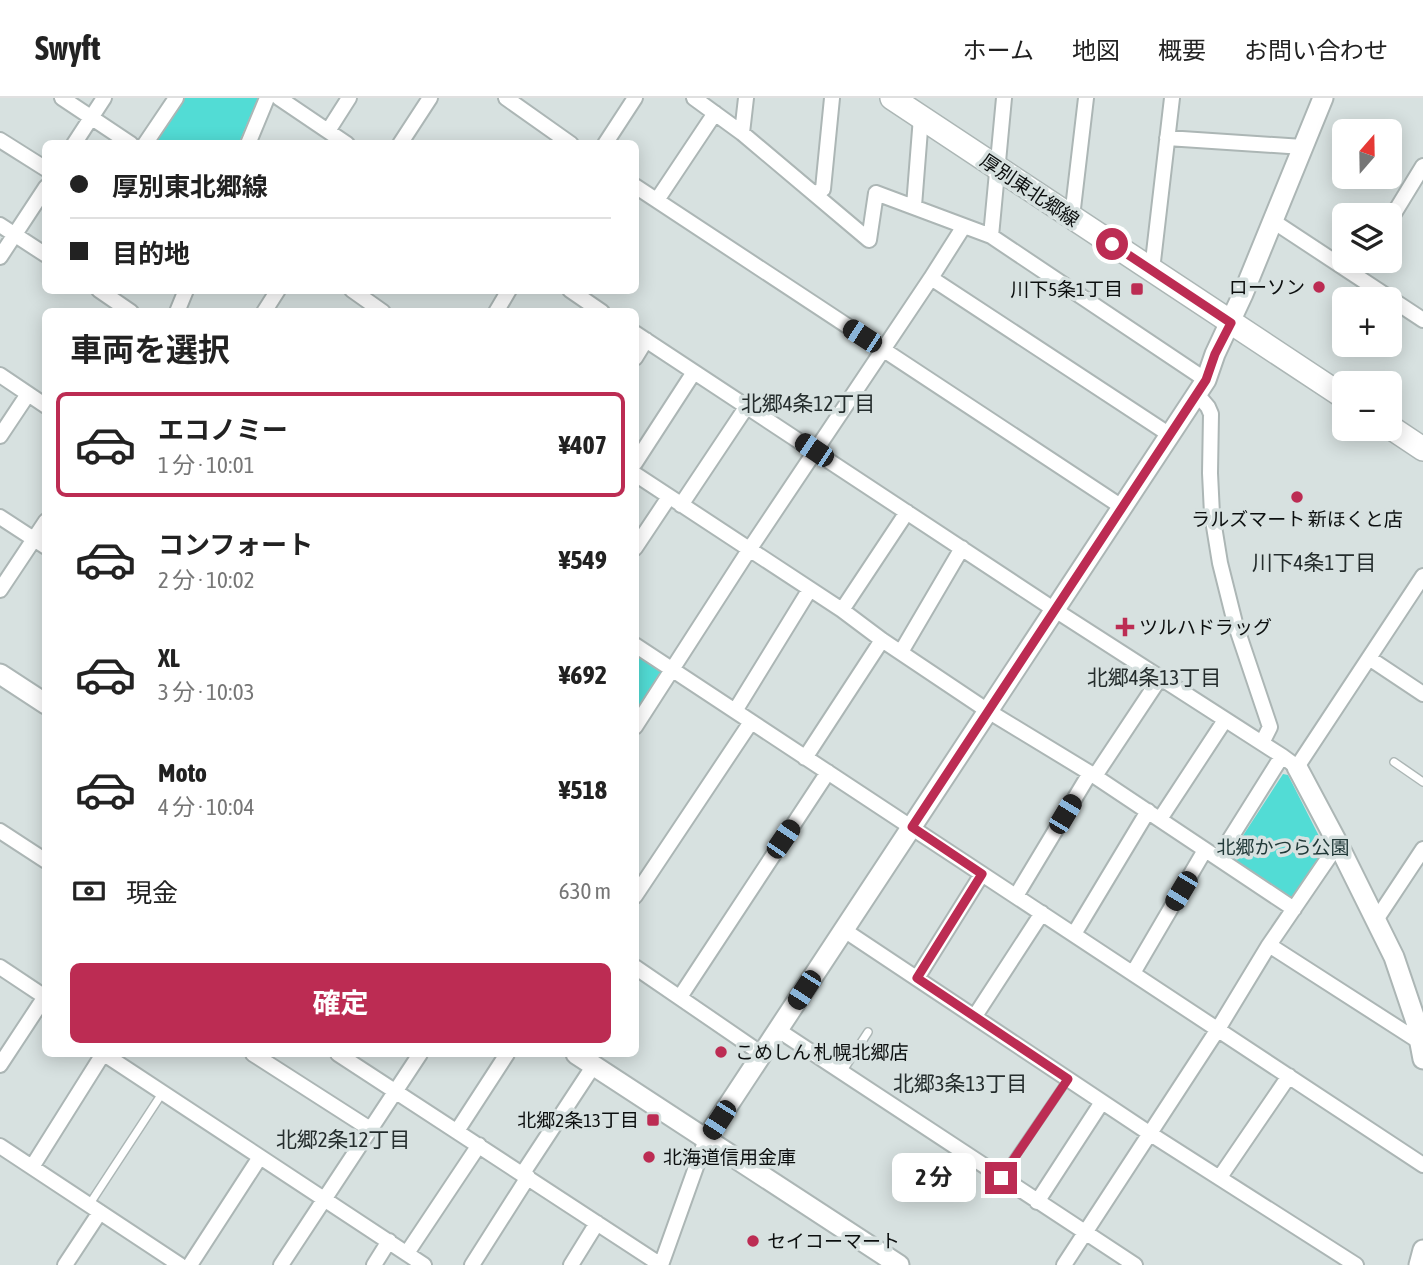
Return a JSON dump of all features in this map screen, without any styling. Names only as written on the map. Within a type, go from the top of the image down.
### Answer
[{"type":"main road","name":"厚別東北郷線","points":[[910,106],[1072,218],[1332,389]]},
{"type":"main road","points":[[1402,435],[1423,449]]},
{"type":"street","points":[[62,98],[125,140]]},
{"type":"street","points":[[77,140],[104,98]]},
{"type":"street","points":[[148,140],[176,98]]},
{"type":"street","points":[[250,140],[267,98]]},
{"type":"street","points":[[279,98],[341,140]]},
{"type":"street","points":[[328,131],[349,98]]},
{"type":"street","points":[[403,140],[430,98]]},
{"type":"street","points":[[506,98],[565,140]]},
{"type":"street","points":[[608,140],[635,98]]},
{"type":"street","points":[[694,98],[742,133],[869,240],[876,193],[991,236],[1202,387],[1211,414],[1212,514],[1220,563],[1235,623],[1269,727],[1262,743]]},
{"type":"street","points":[[742,133],[746,98]]},
{"type":"street","points":[[816,194],[823,189],[832,98]]},
{"type":"street","points":[[991,236],[1004,98]]},
{"type":"street","points":[[1072,218],[1086,98]]},
{"type":"street","points":[[1152,270],[1172,98]]},
{"type":"street","points":[[343,1057],[661,1265],[706,1139],[1202,387],[1323,98]]},
{"type":"street","points":[[910,106],[914,206]]},
{"type":"street","points":[[657,200],[715,113]]},
{"type":"street","points":[[1167,138],[1303,147]]},
{"type":"street","points":[[0,140],[42,166]]},
{"type":"street","points":[[1400,203],[1423,166]]},
{"type":"street","points":[[639,189],[1122,507]]},
{"type":"street","points":[[0,257],[42,193]]},
{"type":"street","points":[[1273,220],[1423,320]]},
{"type":"street","points":[[0,225],[42,252]]},
{"type":"street","points":[[639,721],[748,550],[964,226]]},
{"type":"street","points":[[931,278],[1170,435]]},
{"type":"street","points":[[105,294],[125,308]]},
{"type":"street","points":[[358,294],[377,308]]},
{"type":"street","points":[[576,294],[596,308]]},
{"type":"street","points":[[641,336],[1290,762],[1338,844],[1394,957],[1421,1034]]},
{"type":"street","points":[[639,457],[694,372]]},
{"type":"street","points":[[0,375],[42,403]]},
{"type":"street","points":[[0,436],[28,394]]},
{"type":"street","points":[[639,543],[675,501],[747,406]]},
{"type":"street","points":[[639,477],[842,610],[988,711],[1093,774],[1294,909]]},
{"type":"street","points":[[842,610],[907,512]]},
{"type":"street","points":[[0,517],[40,543],[0,590]]},
{"type":"street","points":[[901,652],[962,548]]},
{"type":"street","points":[[1218,858],[1369,658],[1422,581]]},
{"type":"street","points":[[735,711],[810,589]]},
{"type":"street","points":[[805,758],[882,640]]},
{"type":"street","points":[[639,648],[1423,1165]]},
{"type":"street","points":[[1369,658],[1423,694]]},
{"type":"street","points":[[0,674],[42,701]]},
{"type":"street","points":[[1016,896],[1093,774],[1160,677]]},
{"type":"street","points":[[1074,934],[1154,815],[1225,720]]},
{"type":"street","points":[[639,890],[751,722]]},
{"type":"street","points":[[680,997],[828,772]]},
{"type":"street","points":[[0,831],[42,858]]},
{"type":"street","points":[[1064,1265],[1218,1029],[1269,945],[1338,844]]},
{"type":"street","points":[[1376,920],[1423,849]]},
{"type":"street","points":[[1133,973],[1205,850]]},
{"type":"street","points":[[917,978],[982,874]]},
{"type":"street","points":[[975,1016],[1042,913]]},
{"type":"street","points":[[844,930],[1149,1133],[1356,1265]]},
{"type":"street","points":[[1269,945],[1421,1034]]},
{"type":"street","points":[[0,967],[42,1003]]},
{"type":"street","points":[[639,970],[762,1054]]},
{"type":"street","points":[[0,1065],[42,1005]]},
{"type":"street","points":[[778,1030],[1135,1265]]},
{"type":"street","points":[[32,1167],[101,1057]]},
{"type":"street","points":[[108,1057],[425,1265]]},
{"type":"street","points":[[258,1057],[370,1129]]},
{"type":"street","points":[[281,1265],[418,1057]]},
{"type":"street","points":[[457,1130],[505,1057]]},
{"type":"street","points":[[581,1057],[899,1265]]},
{"type":"street","points":[[472,1265],[594,1065]]},
{"type":"street","points":[[1220,1178],[1289,1076]]},
{"type":"street","points":[[1037,1202],[1102,1102]]},
{"type":"street","points":[[407,1254],[479,1145]]},
{"type":"street","points":[[0,1146],[94,1208],[164,1261],[180,1265]]},
{"type":"street","points":[[190,1265],[260,1157]]},
{"type":"street","points":[[65,1265],[94,1208]]},
{"type":"street","points":[[571,1265],[597,1223]]},
{"type":"street","points":[[373,1265],[389,1241]]},
{"type":"street","points":[[1419,1265],[1423,1250]]},
{"type":"lane","points":[[1394,762],[1423,782]]},
{"type":"lane","points":[[842,1072],[868,1032]]},
{"type":"lane","points":[[1001,1178],[1068,1079]]},
{"type":"lane","points":[[94,1208],[163,1092]]},
{"type":"green space","points":[[185,98],[258,98],[240,140],[157,140]]},
{"type":"green space","points":[[639,653],[664,669],[639,708]]},
{"type":"green space","name":"北郷かつら公園","points":[[1283,774],[1288,775],[1324,846],[1324,853],[1296,897],[1291,898],[1233,861],[1231,854]]},
{"type":"place","name":"ローソン","points":[[1319,287]]},
{"type":"place","name":"川下5条1丁目","points":[[1137,289]]},
{"type":"place","name":"ラルズマート 新ほくと店","points":[[1297,497]]},
{"type":"place","name":"ツルハドラッグ","points":[[1125,627]]},
{"type":"place","name":"こめしん 札幌北郷店","points":[[721,1052]]},
{"type":"place","name":"北郷2条13丁目","points":[[653,1120]]},
{"type":"place","name":"北海道信用金庫","points":[[649,1157]]},
{"type":"place","name":"セイコーマート","points":[[753,1241]]},
{"type":"district","name":"北郷4条12丁目","points":[[808,404]]},
{"type":"district","name":"川下4条1丁目","points":[[1314,563]]},
{"type":"district","name":"北郷4条13丁目","points":[[1154,678]]},
{"type":"district","name":"北郷3条13丁目","points":[[960,1084]]},
{"type":"district","name":"北郷2条12丁目","points":[[343,1140]]},
{"type":"route","points":[[1001,1178],[1068,1079],[917,978],[982,874],[912,827],[1206,380],[1215,354],[1231,323],[1112,244]]}]
